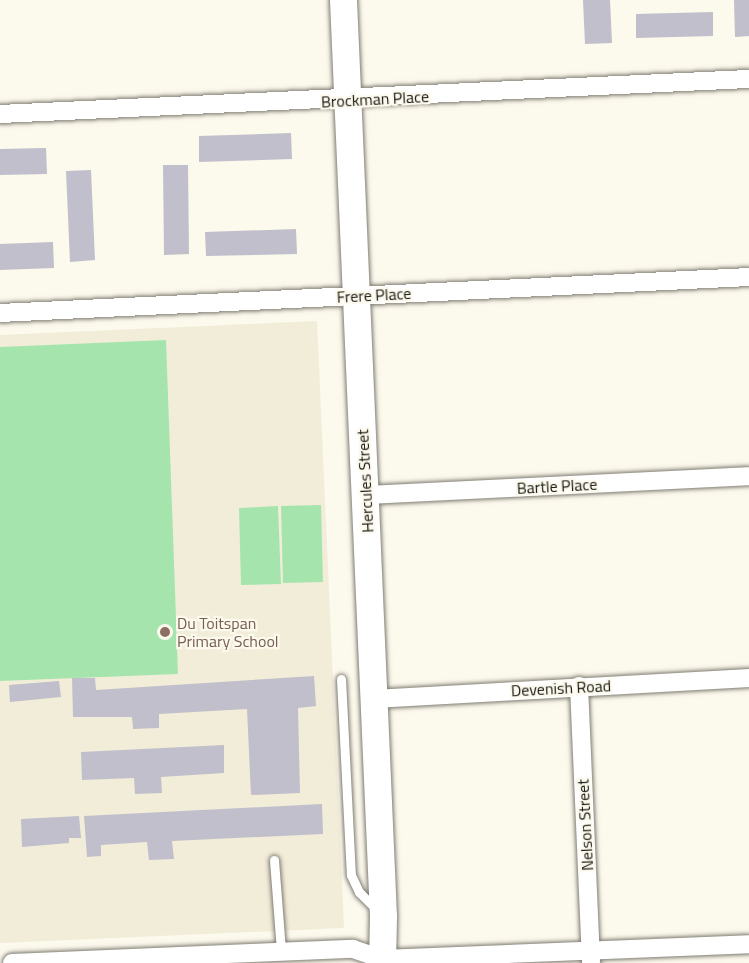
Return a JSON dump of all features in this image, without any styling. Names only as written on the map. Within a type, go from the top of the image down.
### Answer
[{"type":"street","name":"Hercules Street","points":[[343,0],[383,916],[379,962]]},
{"type":"street","name":"Brockman Place","points":[[0,114],[347,101],[749,79]]},
{"type":"street","name":"Frere Place","points":[[0,313],[749,277]]},
{"type":"street","name":"Bartle Place","points":[[366,495],[749,477]]},
{"type":"street","name":"Devenish Road","points":[[374,699],[749,678]]},
{"type":"street","name":"Nelson Street","points":[[579,686],[591,957]]},
{"type":"street","points":[[12,963],[173,959],[281,951],[353,949],[379,962],[591,957],[749,944]]},
{"type":"lane","points":[[341,679],[351,875],[358,892],[383,916]]},
{"type":"lane","points":[[274,860],[281,951]]},
{"type":"shaded area","name":"Du Toitspan Primary School","points":[[317,321],[344,928],[0,943],[0,335]]},
{"type":"green space","points":[[166,340],[178,674],[0,681],[0,347]]},
{"type":"green space","points":[[321,505],[323,582],[283,583],[281,506]]},
{"type":"green space","points":[[278,506],[281,584],[241,585],[239,508]]},
{"type":"building","points":[[583,0],[610,0],[612,43],[585,44]]},
{"type":"building","points":[[734,0],[749,0],[749,36],[735,37]]},
{"type":"building","points":[[713,12],[713,36],[636,38],[636,14]]},
{"type":"building","points":[[291,133],[292,159],[199,162],[199,136]]},
{"type":"building","points":[[46,148],[47,174],[0,175],[0,149]]},
{"type":"building","points":[[163,165],[188,165],[189,254],[164,255]]},
{"type":"building","points":[[91,170],[95,260],[70,262],[66,171]]},
{"type":"building","points":[[296,229],[297,254],[206,256],[205,232]]},
{"type":"building","points":[[53,242],[54,268],[0,270],[0,244]]},
{"type":"building","points":[[314,676],[316,706],[298,708],[300,793],[251,795],[247,709],[159,714],[159,728],[133,729],[132,717],[73,717],[72,678],[95,678],[96,690]]},
{"type":"building","points":[[59,681],[61,697],[10,702],[9,685]]},
{"type":"building","points":[[224,745],[224,773],[161,777],[162,793],[135,794],[134,778],[82,780],[81,752]]},
{"type":"building","points":[[322,804],[323,834],[172,841],[174,859],[149,860],[147,842],[101,845],[101,856],[87,857],[84,816]]},
{"type":"building","points":[[79,816],[81,838],[69,838],[69,843],[22,847],[21,819]]},
{"type":"place","name":"Du Toitspan Primary School","points":[[165,632]]}]
